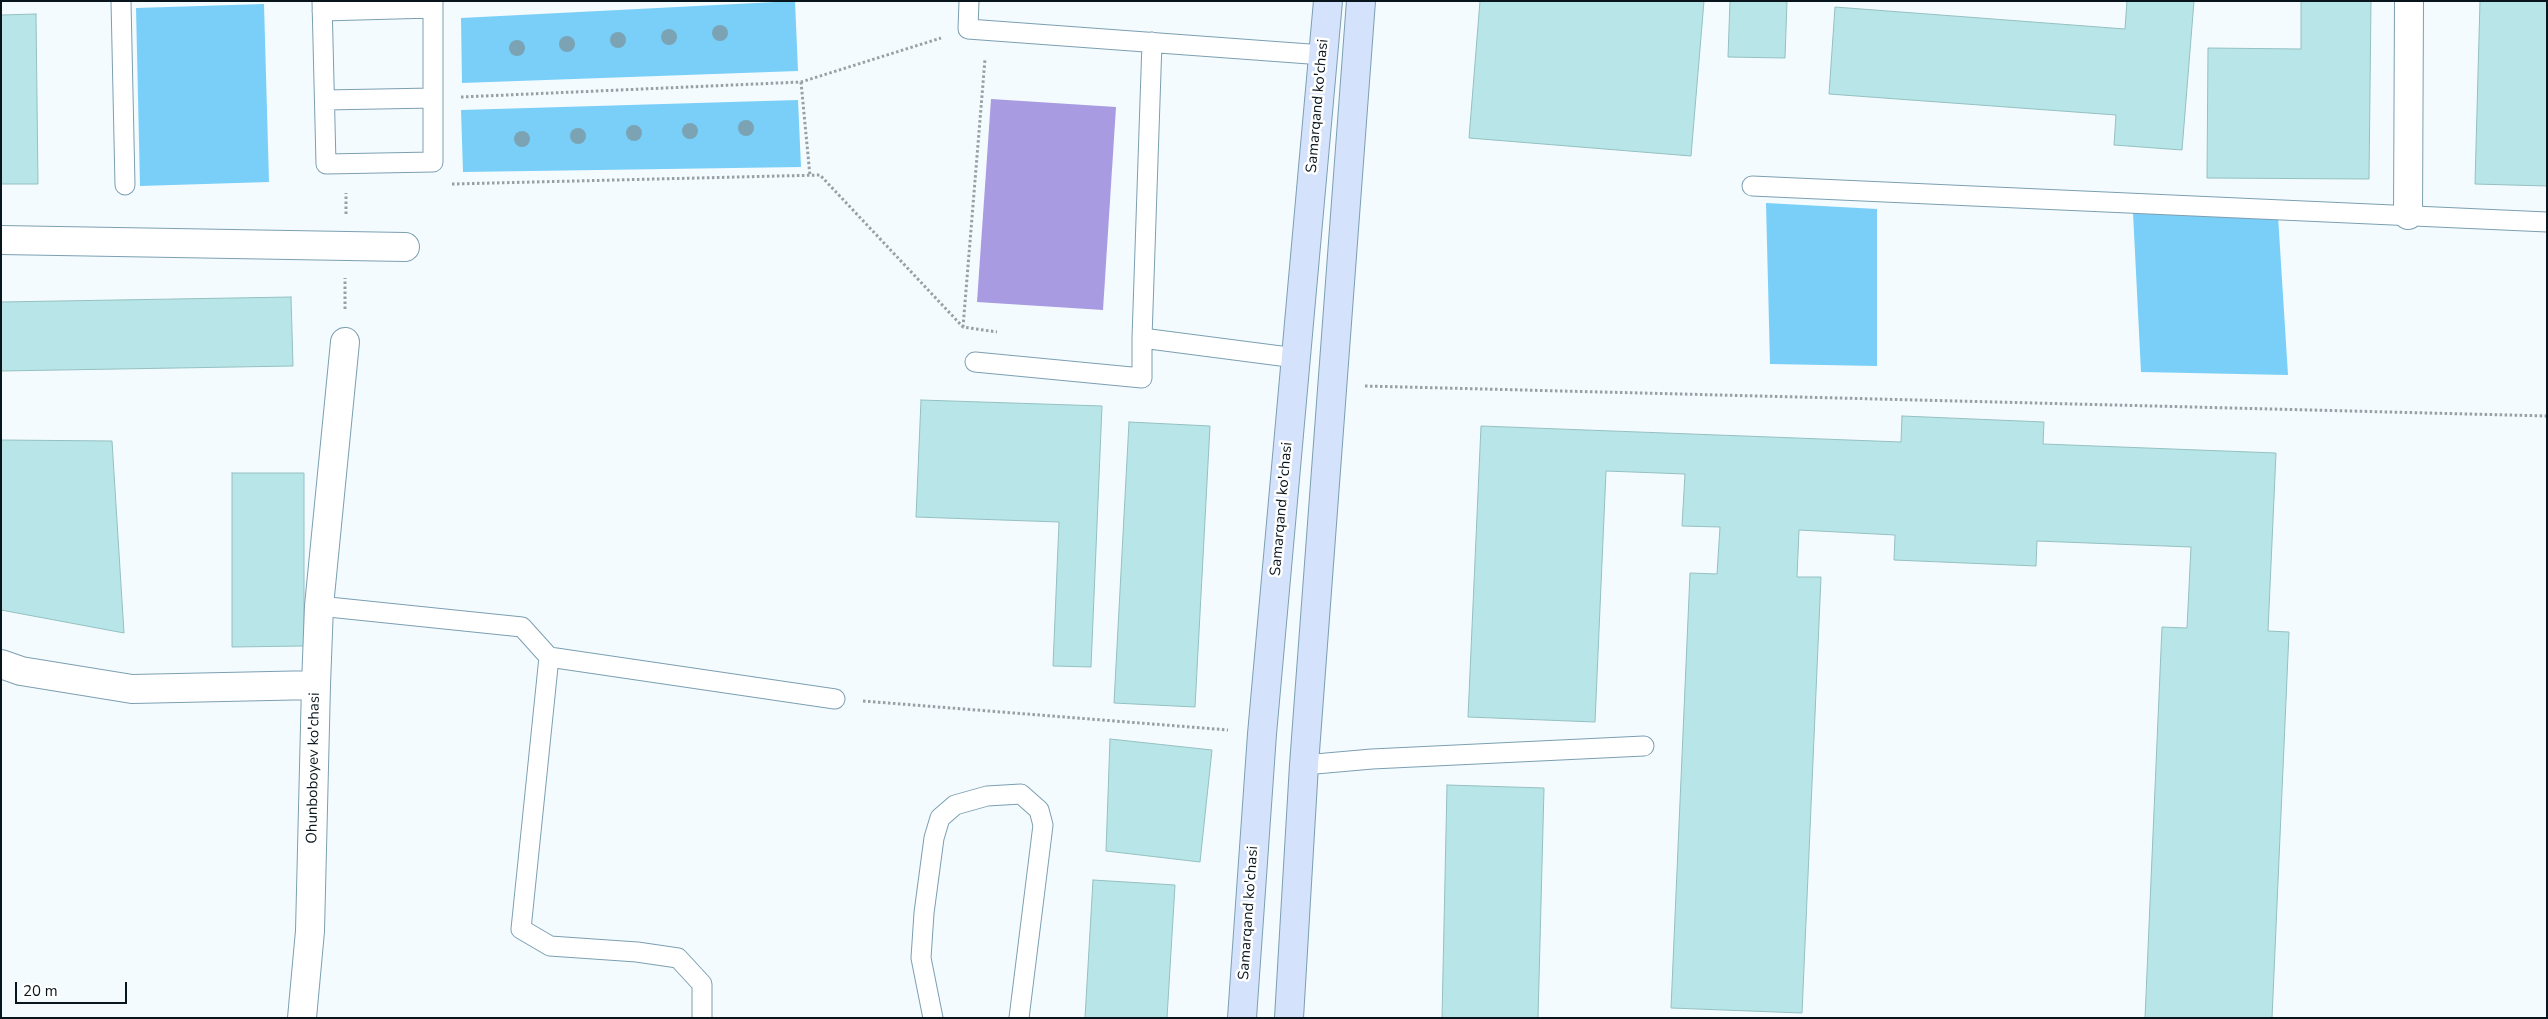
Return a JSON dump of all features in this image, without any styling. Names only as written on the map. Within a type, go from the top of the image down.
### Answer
[{"type":"main road","name":"Samarqand ko'chasi","points":[[1242,1018],[1262,734],[1328,1]]},
{"type":"main road","points":[[1289,1018],[1304,765],[1361,1]]},
{"type":"street","points":[[2408,215],[2410,1]]},
{"type":"street","points":[[1,240],[405,247]]},
{"type":"street","points":[[316,685],[319,606],[345,342]]},
{"type":"street","name":"Ohunboboyev ko'chasi","points":[[1,664],[21,671],[132,689],[316,685],[310,930],[302,1018]]},
{"type":"lane","points":[[121,1],[125,186]]},
{"type":"lane","points":[[968,1],[968,29],[1323,55]]},
{"type":"lane","points":[[433,5],[433,162],[326,164],[322,6],[433,5]]},
{"type":"lane","points":[[975,362],[1142,378],[1152,42]]},
{"type":"lane","points":[[325,100],[433,98]]},
{"type":"lane","points":[[1752,186],[2547,222]]},
{"type":"lane","points":[[1142,338],[1296,358]]},
{"type":"lane","points":[[319,606],[522,627],[549,657],[835,699]]},
{"type":"lane","points":[[549,657],[521,929],[550,946],[637,952],[678,958],[702,984],[702,1018]]},
{"type":"lane","points":[[1304,765],[1372,759],[1644,746]]},
{"type":"lane","points":[[933,1018],[921,958],[934,838],[940,818],[955,804],[987,796],[1021,794],[1040,810],[1043,824],[1019,1018]]},
{"type":"path","points":[[433,98],[801,82],[968,29]]},
{"type":"path","points":[[963,327],[987,31]]},
{"type":"path","points":[[801,82],[810,176]]},
{"type":"path","points":[[345,163],[345,342]]},
{"type":"path","points":[[444,184],[820,176],[963,327],[1001,333]]},
{"type":"path","points":[[1332,385],[2547,416]]},
{"type":"path","points":[[835,699],[1232,730]]},
{"type":"shaded area","points":[[795,1],[798,71],[462,83],[461,18]]},
{"type":"shaded area","points":[[264,4],[269,182],[140,186],[136,8]]},
{"type":"shaded area","points":[[991,99],[1116,107],[1103,310],[977,302]]},
{"type":"shaded area","points":[[798,100],[801,167],[463,172],[461,110]]},
{"type":"shaded area","points":[[1766,203],[1877,209],[1877,366],[1770,364]]},
{"type":"shaded area","points":[[2133,213],[2278,216],[2288,375],[2141,372]]},
{"type":"building","points":[[1480,1],[1704,1],[1691,156],[1469,138]]},
{"type":"building","points":[[1730,1],[1787,1],[1785,58],[1728,57]]},
{"type":"building","points":[[2127,1],[2194,1],[2182,150],[2114,145],[2116,115],[1829,94],[1835,7],[2125,29]]},
{"type":"building","points":[[2301,1],[2371,1],[2369,179],[2207,178],[2208,48],[2301,49]]},
{"type":"building","points":[[2480,1],[2547,1],[2547,186],[2475,184]]},
{"type":"building","points":[[36,14],[38,184],[1,184],[1,15]]},
{"type":"building","points":[[291,297],[293,366],[1,371],[1,302]]},
{"type":"building","points":[[921,400],[1102,406],[1091,667],[1053,666],[1059,522],[916,517]]},
{"type":"building","points":[[1902,416],[2044,422],[2043,444],[2276,453],[2268,631],[2289,632],[2272,1018],[2145,1018],[2162,627],[2187,628],[2191,547],[2037,541],[2036,566],[1894,560],[1895,535],[1799,530],[1797,577],[1821,577],[1802,1013],[1671,1008],[1690,573],[1717,574],[1720,527],[1682,526],[1685,474],[1606,471],[1595,722],[1468,717],[1481,426],[1901,442]]},
{"type":"building","points":[[1129,422],[1210,426],[1195,707],[1114,703]]},
{"type":"building","points":[[1,440],[112,441],[124,633],[1,610]]},
{"type":"building","points":[[232,473],[304,473],[304,646],[232,647]]},
{"type":"building","points":[[1110,739],[1212,750],[1200,862],[1106,851]]},
{"type":"building","points":[[1447,785],[1544,788],[1538,1018],[1442,1018]]},
{"type":"building","points":[[1093,880],[1175,885],[1167,1018],[1085,1018]]}]
